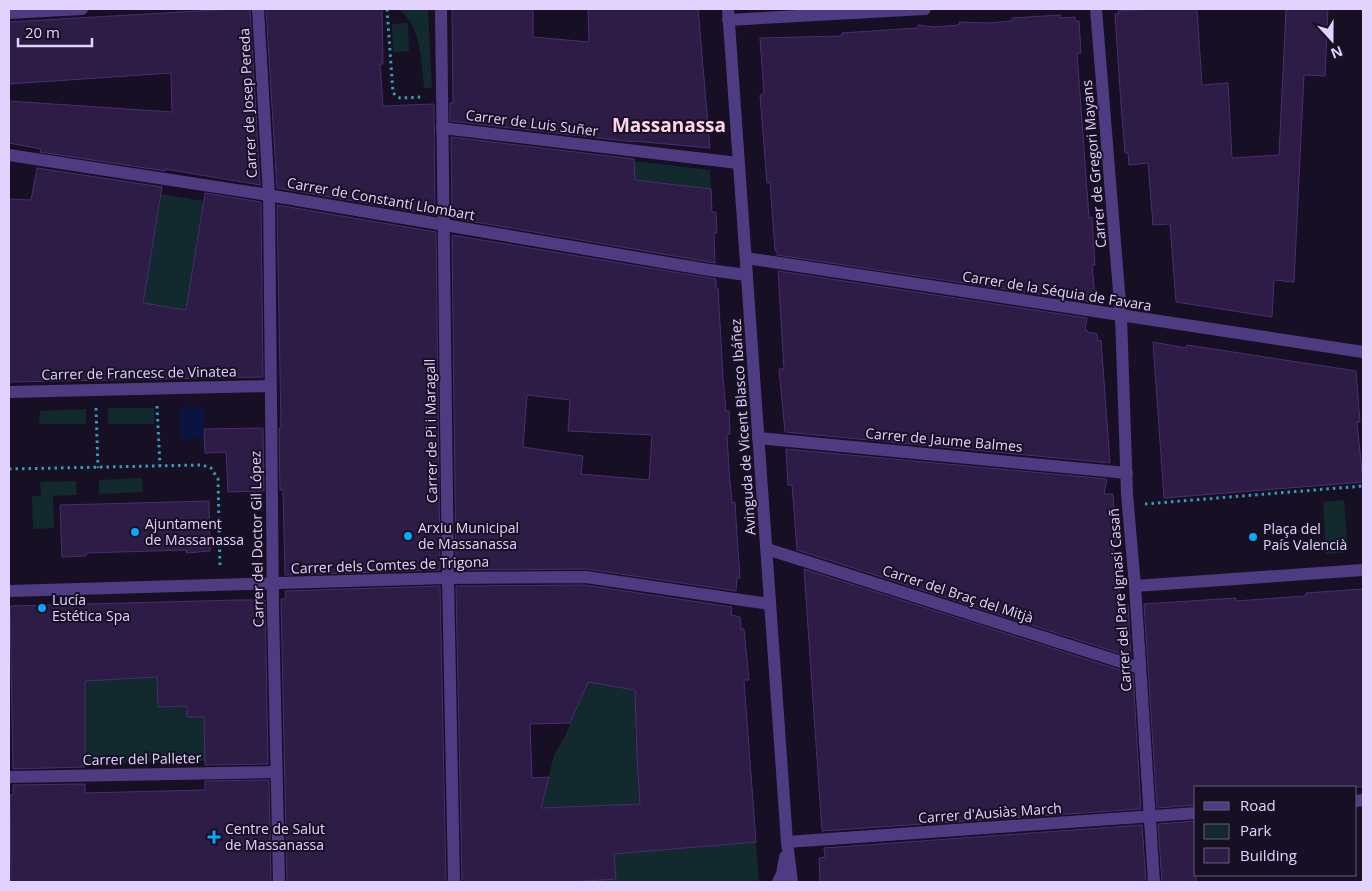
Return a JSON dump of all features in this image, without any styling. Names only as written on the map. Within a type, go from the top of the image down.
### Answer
[{"type":"street","points":[[9,13],[82,9]]},
{"type":"street","name":"Carrer de Josep Pereda","points":[[258,9],[269,195]]},
{"type":"street","name":"Carrer de Pi i Maragall","points":[[441,9],[454,882]]},
{"type":"street","points":[[728,14],[925,9]]},
{"type":"street","name":"Carrer de Gregori Mayans","points":[[1096,9],[1121,316]]},
{"type":"street","name":"Avinguda de Vicent Blasco Ibáñez","points":[[728,14],[787,842],[792,882]]},
{"type":"street","name":"Carrer de Luis Suñer","points":[[442,128],[738,162]]},
{"type":"street","name":"Carrer de Constantí Llombart","points":[[9,155],[269,195],[747,275]]},
{"type":"street","name":"Carrer del Doctor Gil López","points":[[269,195],[272,584],[279,882]]},
{"type":"street","name":"Carrer de la Séquia de Favara","points":[[746,258],[1363,352]]},
{"type":"street","name":"Carrer del Pare Ignasi Casañ","points":[[1121,316],[1127,494],[1135,586],[1154,882]]},
{"type":"street","name":"Carrer de Francesc de Vinatea","points":[[9,392],[270,386]]},
{"type":"street","name":"Carrer de Jaume Balmes","points":[[758,438],[1127,473]]},
{"type":"street","name":"Carrer del Braç del Mitjà","points":[[767,549],[1140,668]]},
{"type":"street","points":[[1135,586],[1363,570]]},
{"type":"street","name":"Carrer dels Comtes de Trigona","points":[[9,591],[448,578],[586,577],[770,604]]},
{"type":"street","name":"Carrer del Palleter","points":[[9,777],[276,772]]},
{"type":"street","name":"Carrer d'Ausiàs March","points":[[787,842],[1194,813]]},
{"type":"street","name":"Avinguda de Vicent Blasco Ibáñez","points":[[778,882],[782,874],[787,842]]},
{"type":"path","points":[[387,9],[393,94],[400,98],[432,97]]},
{"type":"path","points":[[157,401],[160,466]]},
{"type":"path","points":[[96,402],[98,468]]},
{"type":"path","points":[[9,469],[202,465],[211,468],[218,479],[220,574]]},
{"type":"path","points":[[1127,494],[1140,504],[1363,486]]},
{"type":"green space","points":[[398,9],[428,9],[432,88],[424,88],[421,56],[416,34],[406,16]]},
{"type":"green space","points":[[408,23],[409,51],[393,52],[392,24]]},
{"type":"green space","points":[[634,161],[710,170],[711,189],[635,180]]},
{"type":"green space","points":[[161,194],[203,201],[186,310],[143,303]]},
{"type":"green space","points":[[108,408],[154,408],[154,424],[108,424]]},
{"type":"green space","points":[[86,409],[86,424],[39,424],[40,411]]},
{"type":"green space","points":[[142,478],[143,492],[99,494],[99,480]]},
{"type":"green space","points":[[76,481],[77,495],[53,496],[54,528],[33,529],[32,496],[41,496],[40,482]]},
{"type":"green space","points":[[1344,500],[1348,552],[1326,554],[1323,502]]},
{"type":"green space","points":[[157,677],[158,707],[187,706],[187,717],[212,717],[233,722],[204,722],[205,761],[85,764],[85,680]]},
{"type":"green space","points":[[590,677],[640,684],[635,702],[637,729],[635,730],[641,804],[541,808],[554,755],[566,734]]},
{"type":"green space","points":[[756,842],[759,882],[569,882],[616,878],[614,854]]},
{"type":"shaded area","points":[[179,407],[204,407],[204,438],[180,439]]},
{"type":"building","points":[[250,9],[260,185],[165,169],[165,171],[40,152],[41,149],[9,143],[9,101],[172,112],[171,73],[9,84],[9,22]]},
{"type":"building","points":[[266,9],[382,9],[383,64],[380,64],[383,106],[434,104],[435,215],[277,188]]},
{"type":"building","points":[[452,9],[533,9],[533,37],[589,42],[588,9],[698,9],[710,148],[634,142],[450,121],[450,103],[453,103]]},
{"type":"building","points":[[1197,9],[1202,85],[1228,83],[1232,158],[1279,155],[1286,9],[1328,9],[1325,76],[1304,75],[1294,282],[1274,280],[1272,317],[1176,302],[1170,224],[1153,225],[1148,163],[1129,165],[1128,153],[1125,153],[1121,104],[1115,14],[1119,14],[1118,11]]},
{"type":"building","points":[[1060,15],[1060,18],[1075,17],[1075,21],[1079,21],[1081,53],[1077,53],[1089,218],[1092,217],[1095,265],[1092,265],[1095,296],[1090,302],[777,255],[777,251],[775,251],[770,182],[767,183],[760,95],[764,94],[760,38],[842,36],[842,33],[918,28],[918,25],[934,27],[959,25],[959,22],[988,23],[1012,21],[1012,18]]},
{"type":"building","points":[[451,137],[634,159],[635,180],[711,189],[712,212],[716,212],[717,233],[714,233],[715,263],[452,218]]},
{"type":"building","points":[[37,168],[162,187],[143,303],[186,310],[205,193],[261,202],[263,377],[9,382],[9,199],[31,200]]},
{"type":"building","points":[[277,205],[436,232],[440,570],[285,575],[283,490],[280,490],[279,428],[281,428]]},
{"type":"building","points":[[452,235],[716,279],[726,411],[729,411],[730,434],[727,435],[729,470],[732,503],[735,502],[740,578],[737,578],[736,591],[586,569],[456,570]],"holes":[[[527,395],[570,400],[568,431],[652,435],[649,480],[581,474],[583,456],[523,447]]]},
{"type":"building","points":[[778,271],[1087,318],[1085,329],[1087,332],[1097,334],[1098,341],[1101,340],[1110,463],[785,432],[779,369],[784,369]]},
{"type":"building","points":[[1153,342],[1186,348],[1187,345],[1356,371],[1360,422],[1357,422],[1363,482],[1164,498]]},
{"type":"building","points":[[263,428],[264,491],[228,492],[226,452],[205,453],[204,429]]},
{"type":"building","points":[[786,449],[1107,479],[1104,494],[1113,494],[1116,542],[1113,542],[1116,584],[1119,584],[1121,606],[1128,605],[1131,657],[797,550],[792,485],[788,485]]},
{"type":"building","name":"Ajuntament de Massanassa","points":[[209,501],[210,551],[186,553],[186,550],[86,553],[86,556],[62,557],[60,505]]},
{"type":"building","points":[[804,569],[1133,674],[1141,809],[822,831]]},
{"type":"building","points":[[585,585],[732,607],[731,615],[740,617],[741,629],[744,629],[749,680],[744,680],[756,842],[614,854],[616,879],[569,882],[462,882],[456,586]],"holes":[[[588,682],[635,690],[640,804],[541,808],[549,777],[532,778],[530,724],[570,723]]]},
{"type":"building","points":[[440,586],[446,882],[287,882],[281,599],[286,599],[285,591]]},
{"type":"building","points":[[1363,589],[1363,787],[1194,786],[1194,805],[1157,808],[1144,604],[1236,598],[1236,601],[1306,596],[1306,593]]},
{"type":"building","points":[[265,600],[268,764],[205,765],[204,717],[187,717],[187,706],[158,707],[157,677],[85,681],[85,767],[13,769],[10,606]]},
{"type":"building","points":[[269,780],[271,882],[11,882],[10,795],[13,795],[13,785],[85,784],[85,793],[205,790],[205,781]]},
{"type":"building","points":[[1194,821],[1194,876],[1196,876],[1196,882],[1162,882],[1158,824]]},
{"type":"building","points":[[1142,825],[1146,882],[820,882],[819,858],[825,857],[824,848]]},
{"type":"place","name":"Ajuntament de Massanassa","points":[[135,532]]},
{"type":"place","name":"Arxiu Municipal de Massanassa","points":[[408,536]]},
{"type":"place","name":"Plaça del País Valencià","points":[[1253,537]]},
{"type":"place","name":"Lucía Estética Spa","points":[[42,608]]},
{"type":"place","name":"Centre de Salut de Massanassa","points":[[214,837]]},
{"type":"district","name":"Massanassa","points":[[669,125]]}]
